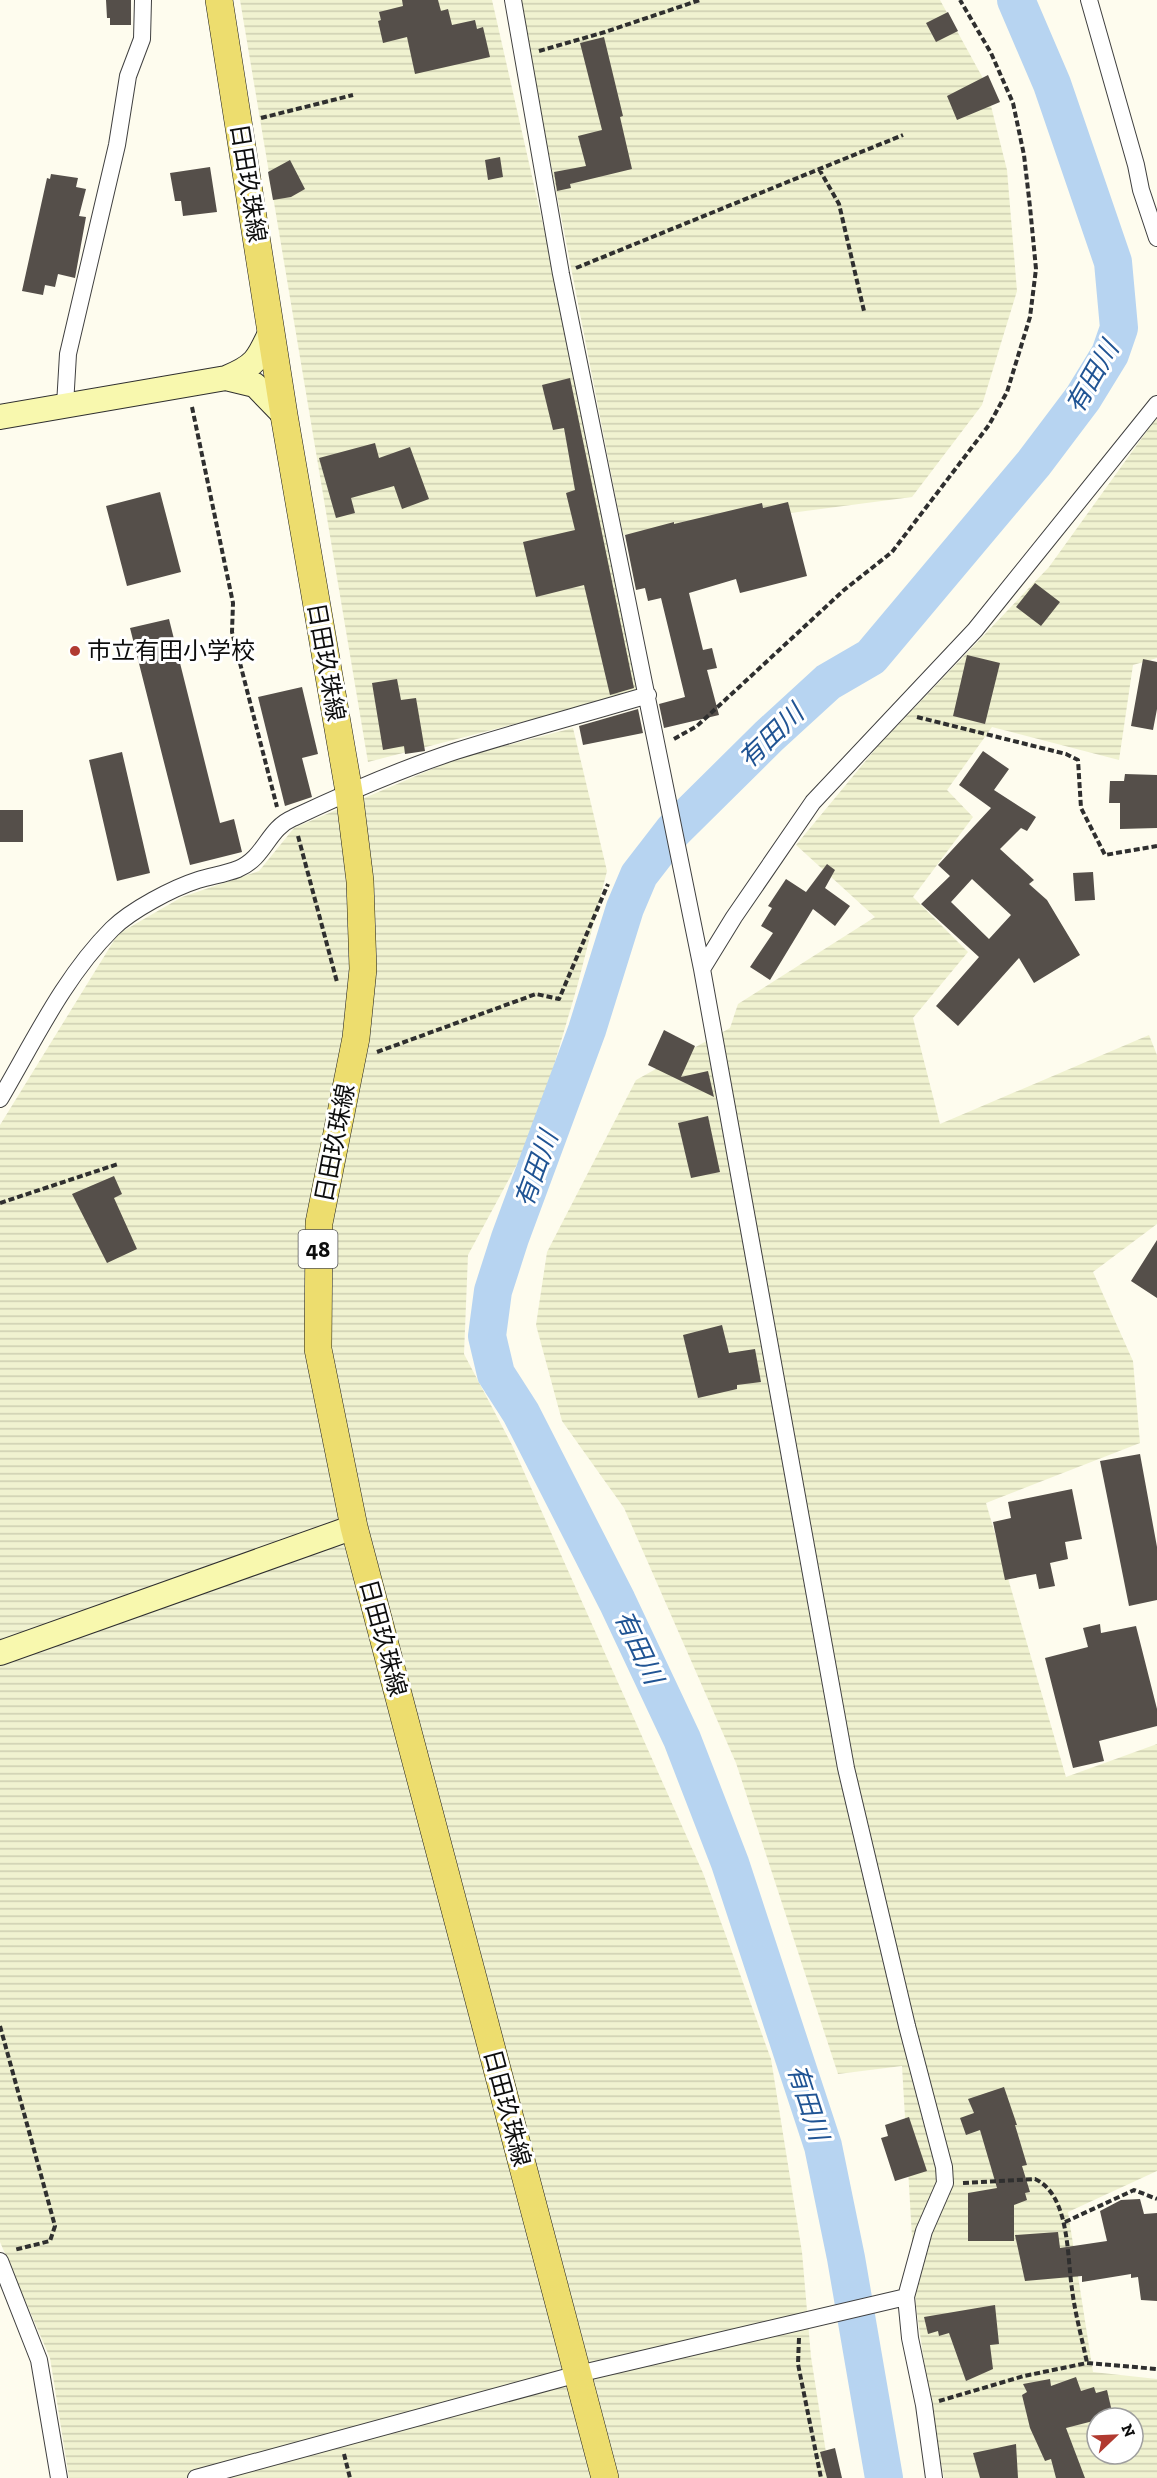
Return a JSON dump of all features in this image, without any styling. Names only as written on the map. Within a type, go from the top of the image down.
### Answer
[{"type":"main road","name":"日田玖珠線","points":[[219,0],[270,331],[349,792],[360,881],[363,969],[356,1038],[318,1223],[316,1291],[318,1349],[354,1527],[605,2478]]},
{"type":"street","points":[[65,405],[68,354],[117,145],[128,76],[142,39],[143,0]]},
{"type":"street","points":[[513,0],[561,274],[702,969],[846,1768],[907,2026],[944,2167],[945,2183],[924,2231],[906,2298],[910,2337],[924,2405],[934,2478]]},
{"type":"street","points":[[1089,0],[1137,165],[1141,190],[1157,237]]},
{"type":"street","points":[[0,417],[226,378],[250,368],[262,350],[270,331]]},
{"type":"street","points":[[226,378],[255,385],[284,416]]},
{"type":"street","points":[[702,969],[734,916],[813,802],[975,630],[1157,404]]},
{"type":"street","points":[[0,1099],[69,980],[114,927],[160,897],[196,880],[238,868],[260,854],[274,831],[284,823],[349,792],[455,751],[648,695]]},
{"type":"street","points":[[0,1653],[354,1527]]},
{"type":"street","points":[[5,2256],[39,2360],[59,2478]]},
{"type":"street","points":[[196,2478],[578,2374],[906,2298]]},
{"type":"path","points":[[524,55],[605,33],[700,0]]},
{"type":"path","points":[[658,754],[697,726],[844,590],[892,552],[989,425],[1006,392],[1030,317],[1036,269],[1024,155],[1013,103],[991,52],[960,0]]},
{"type":"path","points":[[251,120],[353,95]]},
{"type":"path","points":[[561,274],[903,135]]},
{"type":"path","points":[[819,169],[839,204],[864,311]]},
{"type":"path","points":[[192,407],[233,603],[232,632],[284,823],[301,840],[338,986]]},
{"type":"path","points":[[898,712],[1066,754],[1078,760],[1081,808],[1105,855],[1157,846]]},
{"type":"path","points":[[351,1062],[536,994],[559,999],[608,884]]},
{"type":"path","points":[[0,1203],[118,1164]]},
{"type":"path","points":[[0,2026],[55,2226],[50,2241],[5,2256]]},
{"type":"path","points":[[945,2183],[1035,2179],[1045,2183],[1065,2222],[1072,2289],[1087,2363]]},
{"type":"path","points":[[1065,2222],[1134,2190],[1157,2199]]},
{"type":"path","points":[[806,2321],[798,2364],[821,2478]]},
{"type":"path","points":[[924,2405],[1024,2376],[1087,2363],[1157,2369]]},
{"type":"green space","points":[[240,0],[492,0],[556,282],[638,692],[368,762]]},
{"type":"green space","points":[[519,0],[940,0],[985,82],[1007,170],[1017,291],[982,405],[912,497],[623,535]]},
{"type":"green space","points":[[1157,417],[1157,658],[1133,665],[1119,760],[992,727],[947,790],[973,817],[913,897],[968,952],[913,1018],[940,1124],[1149,1035],[1157,1055],[1157,1224],[1093,1272],[1133,1361],[1140,1443],[986,1503],[1066,1777],[1157,1744],[1157,2171],[1068,2212],[1093,2372],[1157,2379],[1157,2478],[944,2478],[933,2424],[916,2306],[902,2066],[838,2074],[736,1763],[624,1508],[562,1421],[536,1325],[547,1252],[636,1080],[730,1028],[738,1004],[875,917],[796,845],[878,746],[1049,567]]},
{"type":"green space","points":[[573,728],[607,871],[577,987],[534,1133],[468,1255],[464,1354],[512,1445],[703,1873],[771,2059],[802,2252],[811,2357],[830,2478],[69,2478],[50,2358],[0,2242],[0,1125],[118,934],[182,897],[259,871],[294,828],[458,758]]},
{"type":"building","points":[[106,0],[131,0],[131,25],[110,25],[110,18],[107,18]]},
{"type":"building","points":[[402,0],[438,0],[441,11],[448,9],[452,25],[475,20],[477,29],[483,27],[490,57],[415,74],[407,37],[383,43],[378,21],[381,20],[379,12],[403,6]]},
{"type":"building","points":[[948,12],[958,31],[936,42],[926,23]]},
{"type":"building","points":[[604,37],[623,116],[620,117],[632,169],[570,184],[571,188],[557,191],[554,172],[586,166],[578,136],[602,130],[580,43]]},
{"type":"building","points":[[988,75],[1000,102],[957,120],[947,96]]},
{"type":"building","points":[[500,157],[503,177],[488,180],[485,160]]},
{"type":"building","points":[[290,160],[305,189],[291,197],[273,200],[268,172]]},
{"type":"building","points":[[210,167],[217,212],[183,216],[181,201],[175,201],[170,173]]},
{"type":"building","points":[[51,174],[78,178],[76,187],[86,189],[79,216],[86,217],[75,278],[58,274],[55,287],[45,285],[43,295],[22,291],[47,178],[50,179]]},
{"type":"building","points":[[570,378],[634,688],[610,695],[584,585],[536,597],[523,542],[575,530],[566,493],[575,490],[564,428],[553,430],[542,385]]},
{"type":"building","points":[[375,443],[379,458],[410,447],[429,499],[402,509],[394,486],[351,498],[355,513],[336,518],[319,458]]},
{"type":"building","points":[[160,492],[181,572],[127,586],[106,506]]},
{"type":"building","points":[[788,502],[807,576],[740,593],[736,579],[689,593],[703,650],[712,648],[717,668],[707,670],[719,715],[664,728],[659,704],[685,697],[661,598],[648,601],[645,588],[636,590],[625,535],[762,503],[763,508]]},
{"type":"building","points":[[1035,583],[1060,602],[1041,626],[1016,607]]},
{"type":"building","points":[[169,619],[220,823],[234,819],[242,852],[190,865],[130,628]]},
{"type":"building","points":[[967,655],[1000,663],[985,724],[953,716]]},
{"type":"building","points":[[1143,659],[1157,662],[1157,709],[1153,730],[1131,726]]},
{"type":"building","points":[[397,679],[401,700],[416,698],[425,751],[405,754],[404,746],[383,750],[372,683]]},
{"type":"building","points":[[302,687],[318,754],[302,758],[312,797],[285,806],[258,697]]},
{"type":"building","points":[[638,709],[643,733],[583,745],[579,726]]},
{"type":"building","points":[[983,751],[1009,769],[994,790],[1036,817],[1027,831],[1021,828],[1000,849],[1034,880],[1029,884],[1047,900],[1080,955],[1034,983],[1019,958],[958,1026],[936,1006],[979,957],[921,904],[950,876],[938,865],[991,808],[959,785]],"holes":[[[972,879],[1011,915],[989,939],[951,902]]]},
{"type":"building","points":[[122,752],[150,873],[117,881],[89,760]]},
{"type":"building","points":[[1125,774],[1157,775],[1157,828],[1120,829],[1120,803],[1109,803],[1110,781],[1124,781]]},
{"type":"building","points":[[0,810],[23,810],[23,842],[0,842]]},
{"type":"building","points":[[827,864],[835,870],[825,888],[850,906],[835,926],[813,909],[770,980],[750,967],[773,933],[761,926],[772,908],[768,906],[786,879],[806,892]]},
{"type":"building","points":[[1093,872],[1095,900],[1075,901],[1073,873]]},
{"type":"building","points":[[664,1030],[695,1046],[681,1077],[708,1071],[714,1097],[648,1065]]},
{"type":"building","points":[[708,1116],[720,1172],[691,1178],[678,1123]]},
{"type":"building","points":[[114,1176],[122,1194],[114,1198],[137,1249],[107,1263],[72,1194]]},
{"type":"building","points":[[1157,1240],[1157,1298],[1131,1281]]},
{"type":"building","points":[[722,1325],[729,1353],[755,1349],[761,1382],[737,1385],[737,1389],[698,1398],[683,1335]]},
{"type":"building","points":[[1140,1454],[1157,1547],[1157,1600],[1129,1606],[1100,1461]]},
{"type":"building","points":[[1072,1489],[1082,1539],[1065,1542],[1068,1559],[1050,1563],[1055,1586],[1039,1589],[1036,1574],[1005,1580],[993,1522],[1011,1518],[1008,1502]]},
{"type":"building","points":[[1100,1624],[1101,1633],[1136,1626],[1157,1709],[1157,1726],[1099,1741],[1104,1761],[1073,1768],[1045,1658],[1088,1647],[1083,1628]]},
{"type":"building","points":[[1004,2087],[1027,2165],[1022,2166],[1030,2192],[1025,2193],[1027,2200],[1014,2205],[1014,2241],[968,2241],[968,2193],[997,2188],[980,2130],[966,2135],[960,2118],[974,2113],[968,2099]]},
{"type":"building","points":[[909,2117],[927,2171],[895,2181],[881,2138],[888,2136],[885,2125]]},
{"type":"building","points":[[1140,2199],[1144,2214],[1157,2213],[1157,2301],[1141,2300],[1138,2277],[1131,2278],[1131,2274],[1082,2282],[1082,2276],[1025,2281],[1015,2235],[1058,2232],[1060,2248],[1107,2241],[1100,2211],[1121,2200]]},
{"type":"building","points":[[995,2305],[999,2344],[990,2345],[993,2369],[966,2381],[949,2333],[939,2336],[938,2331],[928,2334],[924,2317]]},
{"type":"building","points":[[1076,2377],[1081,2391],[1094,2387],[1096,2393],[1107,2390],[1111,2406],[1085,2406],[1085,2423],[1066,2428],[1085,2478],[1056,2478],[1051,2459],[1045,2461],[1030,2428],[1022,2395],[1027,2392],[1023,2384],[1050,2379],[1051,2386]]},
{"type":"building","points":[[1016,2444],[1018,2478],[980,2478],[973,2453]]},
{"type":"building","points":[[835,2448],[842,2478],[827,2478],[820,2452]]},
{"type":"waterway","name":"有田川","points":[[884,2478],[846,2258],[823,2146],[730,1863],[682,1739],[617,1601],[521,1413],[496,1374],[487,1336],[493,1291],[510,1238],[587,1030],[625,908],[639,875],[673,831],[769,736],[828,682],[871,657],[1034,463],[1083,398],[1110,354],[1119,328],[1113,262],[1052,84],[1016,0]]},
{"type":"place","name":"市立有田小学校","points":[[75,651]]}]
